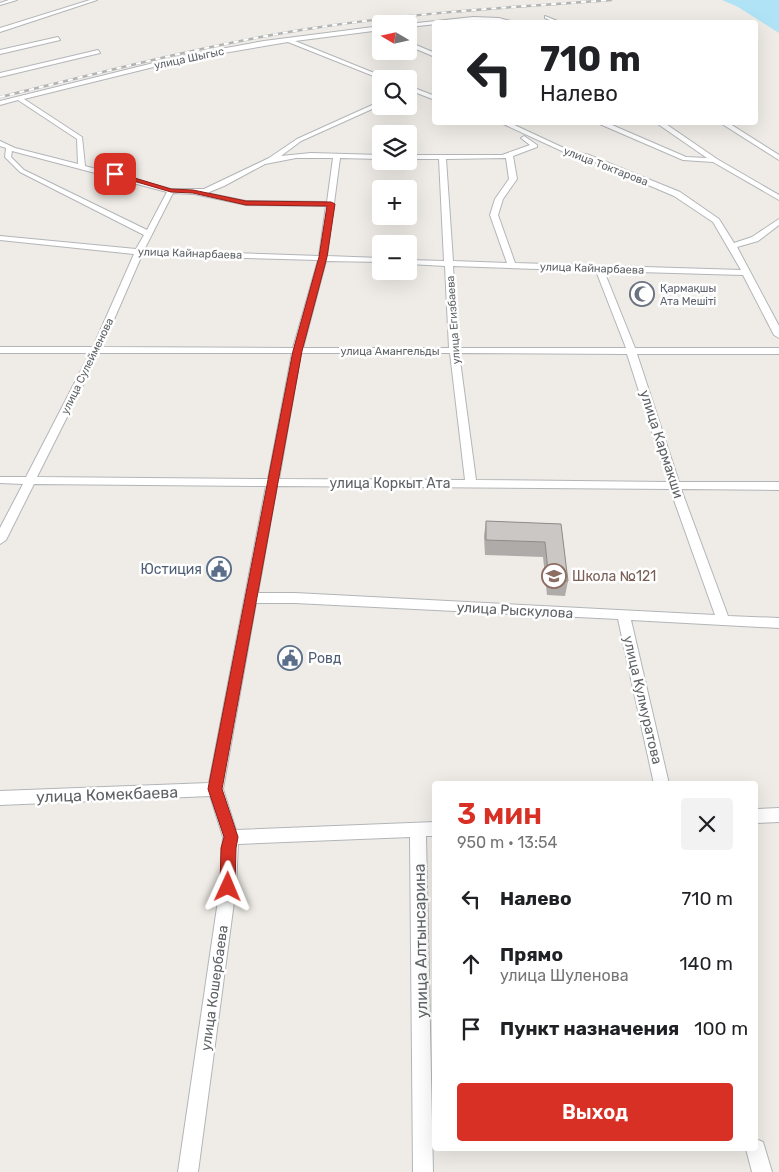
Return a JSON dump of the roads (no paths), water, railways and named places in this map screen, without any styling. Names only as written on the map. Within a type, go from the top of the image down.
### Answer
[{"type":"street","points":[[0,4],[15,0]]},
{"type":"street","points":[[0,30],[95,0]]},
{"type":"street","points":[[547,17],[553,20]]},
{"type":"street","points":[[463,20],[503,20]]},
{"type":"street","points":[[418,24],[432,23]]},
{"type":"street","name":"улица Шыгыс","points":[[0,103],[182,58],[372,28]]},
{"type":"street","points":[[0,52],[58,39]]},
{"type":"street","points":[[289,40],[372,73]]},
{"type":"street","points":[[418,48],[432,54]]},
{"type":"street","points":[[0,75],[98,52]]},
{"type":"street","points":[[417,92],[432,97]]},
{"type":"street","points":[[18,98],[80,138],[82,166]]},
{"type":"street","points":[[193,192],[204,191],[220,185],[270,161],[299,140],[372,108]]},
{"type":"street","points":[[417,157],[503,158],[536,146],[507,125]]},
{"type":"street","name":"улица Токтарова","points":[[508,125],[566,151],[587,156],[677,194],[708,214],[716,221],[732,246],[744,273],[779,334]]},
{"type":"street","points":[[605,125],[685,159],[714,160]]},
{"type":"street","points":[[662,125],[714,160],[779,198]]},
{"type":"street","points":[[727,125],[779,158]]},
{"type":"street","points":[[0,143],[171,190],[193,192],[246,203],[331,204]]},
{"type":"street","points":[[9,147],[8,157],[22,171],[148,234]]},
{"type":"street","points":[[509,156],[513,179],[499,199],[494,215],[512,266]]},
{"type":"street","points":[[270,161],[290,157],[372,157]]},
{"type":"street","name":"улица Кошербаева","points":[[188,1172],[228,887],[231,837],[215,789],[297,351],[323,257],[337,157]]},
{"type":"street","name":"улица Егизбаева","points":[[442,157],[454,351],[471,483]]},
{"type":"street","name":"улица Сулейменова","points":[[0,540],[96,350],[139,252],[171,190]]},
{"type":"street","points":[[732,246],[755,239],[779,221]]},
{"type":"street","name":"улица Кайнарбаева","points":[[0,238],[139,252],[372,260]]},
{"type":"street","name":"улица Кайнарбаева","points":[[417,262],[744,273]]},
{"type":"street","name":"улица Кармакши","points":[[599,268],[632,350],[674,484],[724,621]]},
{"type":"street","name":"улица Амангельды","points":[[0,350],[779,351]]},
{"type":"street","name":"улица Коркыт Ата","points":[[0,480],[779,486]]},
{"type":"street","name":"улица Рыскулова","points":[[252,598],[295,598],[779,623]]},
{"type":"street","name":"улица Кулмуратова","points":[[624,616],[661,781]]},
{"type":"street","name":"улица Комекбаева","points":[[0,798],[215,789]]},
{"type":"street","points":[[758,816],[779,815]]},
{"type":"street","points":[[231,837],[427,829]]},
{"type":"street","name":"улица Алтынсарина","points":[[424,1172],[427,829]]},
{"type":"street","points":[[757,1151],[762,1172]]},
{"type":"water","points":[[722,0],[779,0],[779,33],[738,7]]},
{"type":"railway","points":[[0,97],[195,50],[314,28],[425,14],[611,0]]},
{"type":"place","name":"Қармақшы Ата Мешіті","points":[[642,294]]},
{"type":"place","name":"Юстиция","points":[[219,569]]},
{"type":"place","name":"Школа №121","points":[[554,576]]},
{"type":"place","name":"Ровд","points":[[290,658]]}]
